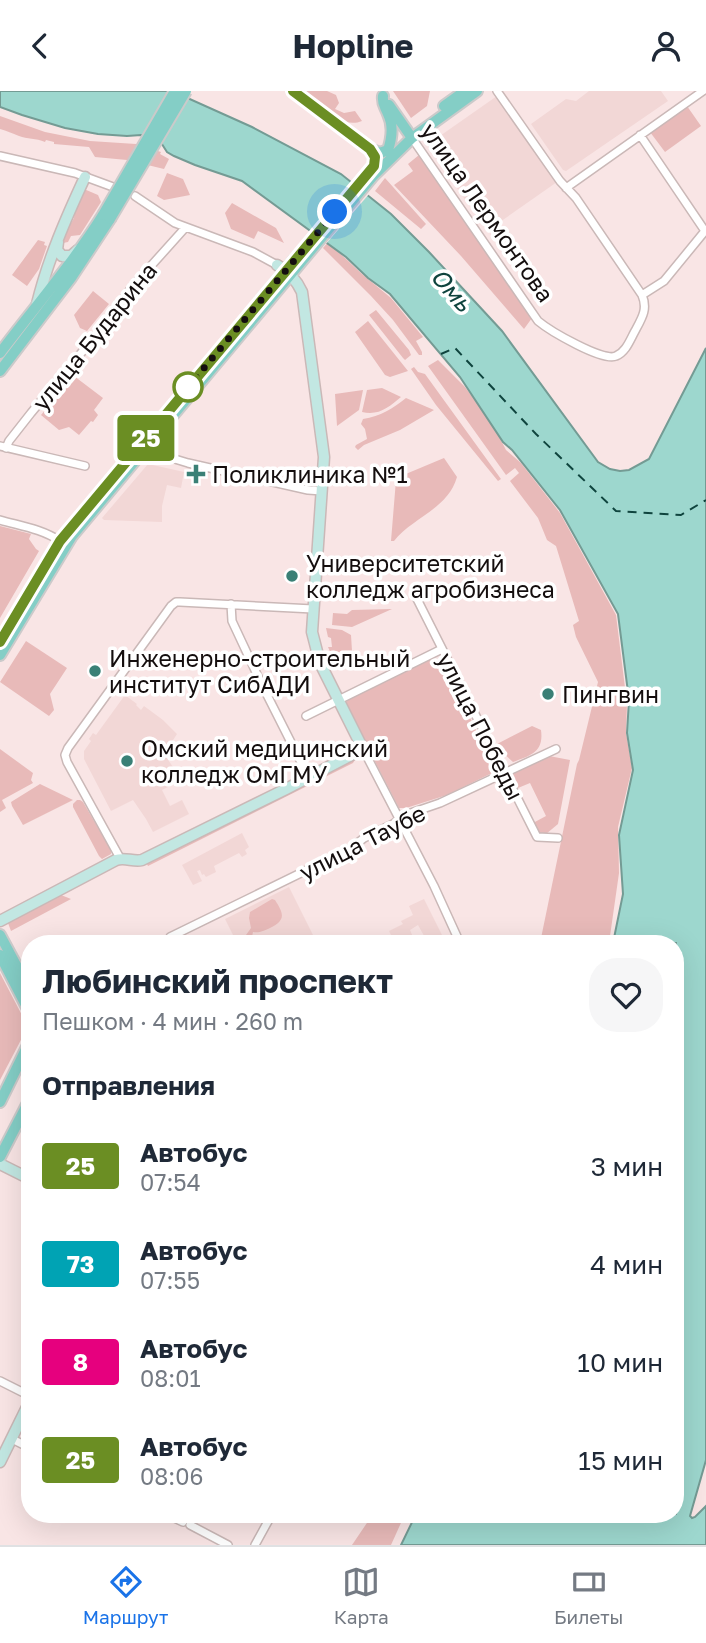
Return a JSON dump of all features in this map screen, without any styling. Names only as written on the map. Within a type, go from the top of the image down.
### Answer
[{"type":"main road","points":[[0,353],[107,217],[175,91]]},
{"type":"main road","points":[[0,372],[71,278],[186,91]]},
{"type":"main road","points":[[293,91],[370,149],[377,152],[388,151]]},
{"type":"main road","points":[[0,642],[60,541],[284,270],[304,254],[388,151],[465,91]]},
{"type":"main road","points":[[372,171],[410,135],[477,91]]},
{"type":"main road","points":[[382,94],[392,129],[388,151]]},
{"type":"main road","name":"улица Лермонтова","points":[[382,94],[410,135]]},
{"type":"main road","points":[[370,149],[375,157],[372,171]]},
{"type":"main road","points":[[0,655],[72,536],[284,270]]},
{"type":"main road","points":[[0,935],[21,974]]},
{"type":"main road","points":[[0,955],[21,996]]},
{"type":"main road","points":[[21,1059],[1,1100],[21,1109]]},
{"type":"main road","points":[[0,1157],[21,1116]]},
{"type":"street","points":[[497,91],[566,188],[576,198],[642,295],[664,281],[705,231],[640,135]]},
{"type":"street","points":[[566,188],[703,91]]},
{"type":"street","name":"улица Лермонтова","points":[[410,135],[538,321],[551,330],[600,356],[614,357],[626,348],[643,316],[645,303],[642,295]]},
{"type":"street","points":[[0,156],[75,173],[113,187]]},
{"type":"street","points":[[37,304],[48,263],[85,177]]},
{"type":"street","points":[[135,196],[170,221],[253,252],[284,270],[298,284],[304,301],[323,446],[313,609],[314,642],[320,663],[456,935]]},
{"type":"street","name":"улица Бударина","points":[[3,447],[102,328],[132,287],[185,228]]},
{"type":"street","points":[[59,234],[57,250],[64,257],[75,254],[87,240]]},
{"type":"street","points":[[3,447],[85,466]]},
{"type":"street","points":[[165,456],[217,470],[322,491]]},
{"type":"street","points":[[0,520],[43,532],[60,541]]},
{"type":"street","name":"улица Победы","points":[[416,597],[537,837],[558,838]]},
{"type":"street","points":[[120,859],[67,762],[66,751],[173,604],[180,601],[313,609]]},
{"type":"street","points":[[231,604],[232,621],[309,778]]},
{"type":"street","points":[[306,716],[442,649]]},
{"type":"street","points":[[0,921],[120,859],[142,860],[363,749]]},
{"type":"street","name":"улица Таубе","points":[[174,935],[351,849],[364,838],[400,818],[440,803],[556,749]]},
{"type":"street","points":[[0,1164],[21,1174]]},
{"type":"street","points":[[0,1381],[21,1394]]},
{"type":"street","points":[[0,1462],[21,1419]]},
{"type":"street","points":[[12,1439],[21,1444]]},
{"type":"street","points":[[184,1523],[228,1545]]},
{"type":"street","points":[[255,1545],[267,1523]]},
{"type":"shaded area","points":[[301,91],[327,91],[336,95],[339,103],[335,109],[344,113],[355,111],[362,121],[354,123],[338,119]]},
{"type":"shaded area","points":[[393,91],[430,91],[427,106],[411,118]]},
{"type":"shaded area","points":[[589,91],[661,91],[668,101],[566,171],[531,124],[566,99],[576,101]]},
{"type":"shaded area","points":[[497,96],[557,182],[487,231],[427,145]]},
{"type":"shaded area","points":[[687,106],[701,126],[665,152],[650,132]]},
{"type":"shaded area","points":[[0,116],[45,132],[90,141],[136,144],[161,152],[160,154],[169,159],[164,169],[127,160],[95,157],[89,147],[54,144],[0,129]]},
{"type":"shaded area","points":[[419,155],[532,318],[524,329],[461,256],[394,185],[413,171],[408,164]]},
{"type":"shaded area","points":[[167,173],[183,179],[190,195],[164,200],[157,196]]},
{"type":"shaded area","points":[[385,178],[426,224],[421,229],[375,191]]},
{"type":"shaded area","points":[[84,189],[98,195],[101,202],[80,235],[71,236],[68,242],[61,246],[61,241],[74,218],[75,207]]},
{"type":"shaded area","points":[[232,203],[276,228],[284,243],[258,231],[254,239],[231,229],[225,213]]},
{"type":"shaded area","points":[[38,240],[45,242],[44,245],[47,246],[39,269],[27,286],[12,275]]},
{"type":"shaded area","points":[[328,242],[391,298],[423,337],[416,341],[422,355],[419,355],[371,296],[323,248]]},
{"type":"shaded area","points":[[93,291],[109,304],[87,331],[80,328],[74,315]]},
{"type":"shaded area","points":[[376,310],[409,350],[411,355],[405,360],[369,315]]},
{"type":"shaded area","points":[[368,321],[408,371],[390,377],[385,375],[355,332]]},
{"type":"shaded area","points":[[438,360],[465,387],[491,421],[506,450],[521,463],[560,513],[616,615],[627,704],[626,733],[632,768],[618,827],[619,873],[610,935],[542,935],[577,764],[598,682],[576,637],[573,625],[579,621],[556,546],[547,540],[538,518],[510,481],[519,473],[515,468],[506,475],[428,366]]},
{"type":"shaded area","points":[[414,367],[425,374],[501,479],[498,481],[436,405],[411,369]]},
{"type":"shaded area","points":[[74,376],[103,398],[94,410],[98,415],[79,435],[69,427],[59,430],[41,415]]},
{"type":"shaded area","points":[[382,388],[401,397],[379,412],[362,412],[367,390]]},
{"type":"shaded area","points":[[363,390],[359,410],[337,426],[335,394]]},
{"type":"shaded area","points":[[406,398],[434,410],[358,450],[356,445],[367,439],[361,424],[363,419],[386,411]]},
{"type":"shaded area","points":[[444,458],[457,477],[452,488],[438,505],[391,541],[396,480]]},
{"type":"shaded area","points":[[148,464],[184,472],[181,488],[167,485],[162,506],[162,522],[104,520],[102,518]]},
{"type":"shaded area","points":[[0,526],[31,534],[29,539],[39,551],[0,618]]},
{"type":"shaded area","points":[[392,609],[352,627],[332,625],[333,613]]},
{"type":"shaded area","points":[[326,628],[342,630],[351,635],[352,651],[342,657],[343,662],[336,665],[328,647],[332,647]]},
{"type":"shaded area","points":[[26,641],[67,668],[50,694],[54,710],[49,716],[0,682]]},
{"type":"shaded area","points":[[433,658],[444,664],[494,767],[492,773],[447,795],[399,808],[346,702]]},
{"type":"shaded area","name":"Омский медицинский колледж ОмГМУ","points":[[125,695],[141,710],[144,706],[163,720],[177,734],[164,754],[182,780],[162,790],[170,806],[182,800],[189,814],[153,832],[133,800],[111,811],[84,759],[84,751],[91,741],[89,739],[93,733],[96,735]]},
{"type":"shaded area","points":[[532,726],[541,730],[538,748],[531,755],[513,762],[497,744]]},
{"type":"shaded area","points":[[0,749],[33,773],[33,783],[2,800],[6,808],[0,812]]},
{"type":"shaded area","points":[[549,756],[570,760],[558,824],[546,834],[538,834],[533,823],[546,816],[530,783],[518,788],[510,774]]},
{"type":"shaded area","points":[[356,758],[353,763],[148,866],[147,864]]},
{"type":"shaded area","points":[[40,784],[73,800],[23,825],[11,802]]},
{"type":"shaded area","points":[[77,800],[83,802],[111,850],[111,854],[102,859],[73,807]]},
{"type":"shaded area","points":[[242,833],[249,847],[245,850],[247,854],[242,857],[239,853],[214,866],[216,872],[206,877],[200,870],[197,871],[202,881],[193,885],[182,865]]},
{"type":"shaded area","points":[[289,887],[313,935],[233,935],[225,919]]},
{"type":"shaded area","points":[[61,895],[71,899],[11,931],[8,923]]},
{"type":"shaded area","points":[[272,899],[282,916],[279,922],[270,928],[246,935],[251,928],[250,912]]},
{"type":"shaded area","points":[[424,899],[442,935],[424,935],[418,925],[410,930],[412,935],[391,935],[389,931],[413,915],[409,906]]},
{"type":"shaded area","points":[[0,973],[21,1013],[21,1040],[0,1080]]},
{"type":"shaded area","points":[[367,1523],[401,1523],[391,1545],[352,1545]]},
{"type":"water","name":"Омь","points":[[0,91],[172,91],[252,127],[341,174],[391,214],[502,331],[598,462],[610,469],[629,470],[649,459],[706,348],[706,1460],[690,1516],[695,1517],[706,1506],[706,1545],[401,1545],[412,1523],[684,1523],[684,935],[615,935],[623,894],[619,835],[633,770],[627,733],[629,700],[618,614],[560,510],[503,442],[460,377],[390,294],[346,257],[242,181],[174,156],[167,152],[160,141],[141,135],[98,134],[65,128],[0,107]]},
{"type":"pier","points":[[354,180],[370,193],[325,245],[309,233]]},
{"type":"ferry route","points":[[441,354],[455,348],[536,434],[616,511],[681,515],[706,500]]},
{"type":"bus line","name":"25","points":[[0,642],[60,541],[78,518],[374,166],[375,157],[370,149],[293,91]]},
{"type":"place","name":"Поликлиника №1","points":[[196,474]]},
{"type":"place","name":"Университетский колледж агробизнеса","points":[[292,576]]},
{"type":"place","name":"Инженерно-строительный институт СибАДИ","points":[[95,671]]},
{"type":"place","name":"Пингвин","points":[[548,694]]},
{"type":"place","name":"Омский медицинский колледж ОмГМУ","points":[[127,761]]},
{"type":"route","points":[[188,387],[335,212]]}]
